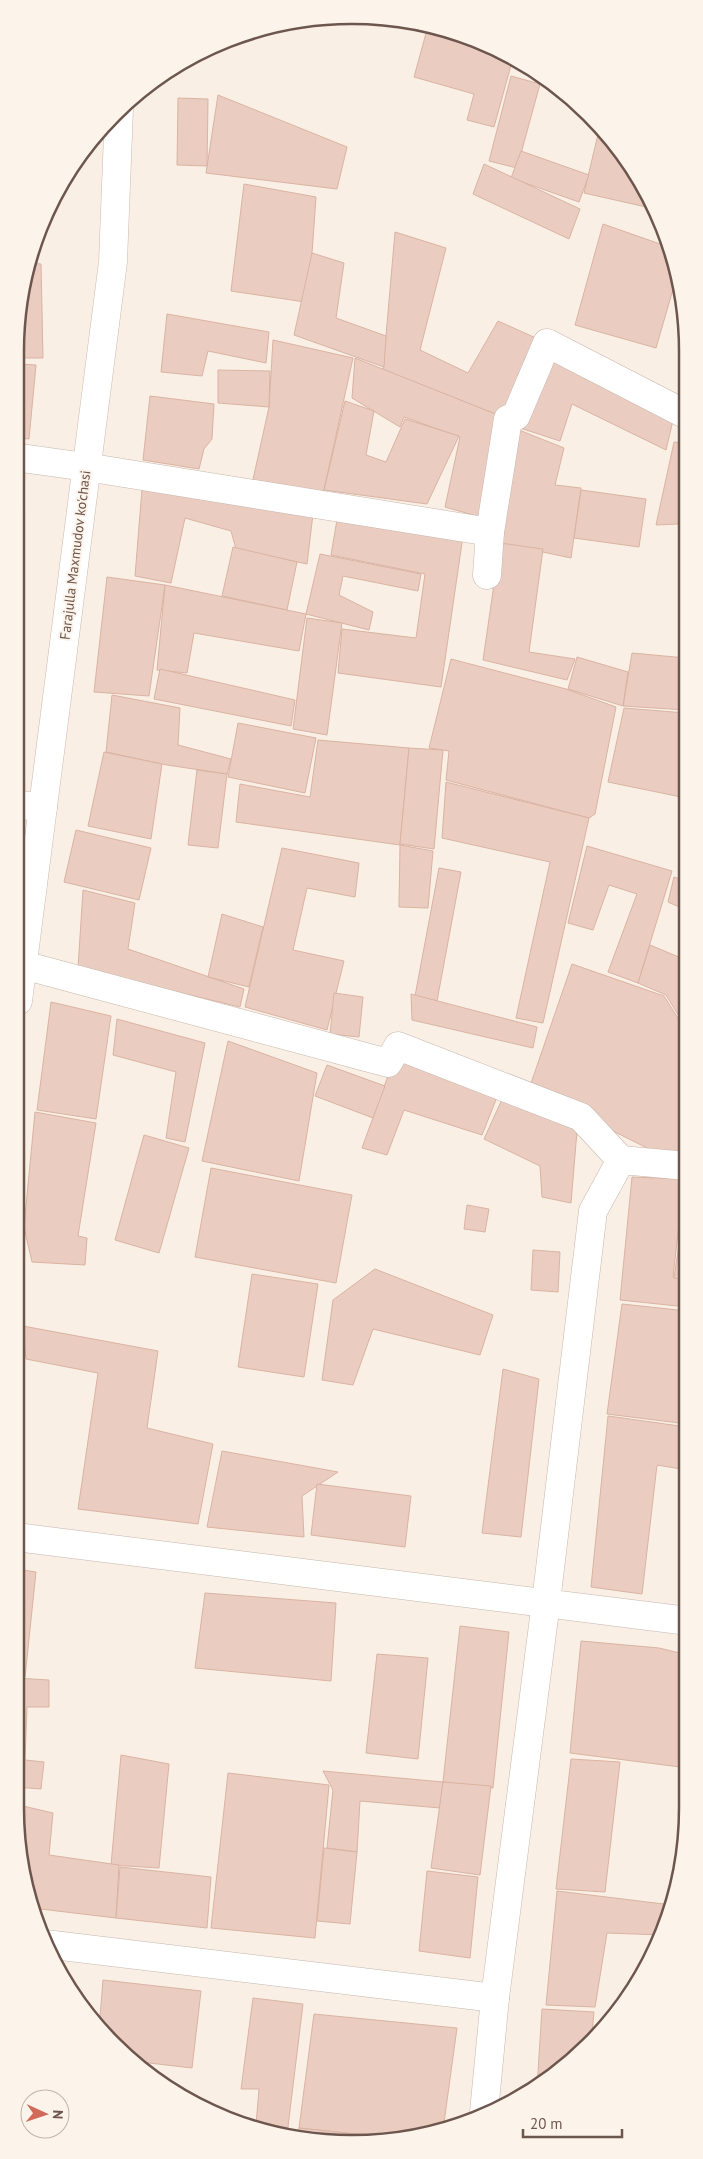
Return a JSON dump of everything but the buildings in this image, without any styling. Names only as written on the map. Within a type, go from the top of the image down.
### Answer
[{"type":"street","name":"Farajulla Maxmudov ko'chasi","points":[[24,945],[31,806],[86,467],[112,262],[118,122]]},
{"type":"street","points":[[487,576],[490,532],[508,419],[516,416],[547,343],[679,411]]},
{"type":"street","points":[[24,458],[490,532]]},
{"type":"street","points":[[24,965],[388,1063],[398,1046],[581,1117],[621,1160],[679,1165]]},
{"type":"street","points":[[485,2106],[495,1998],[546,1602],[593,1211],[621,1160]]},
{"type":"street","points":[[24,1538],[679,1620]]},
{"type":"street","points":[[55,1945],[495,1998]]}]
